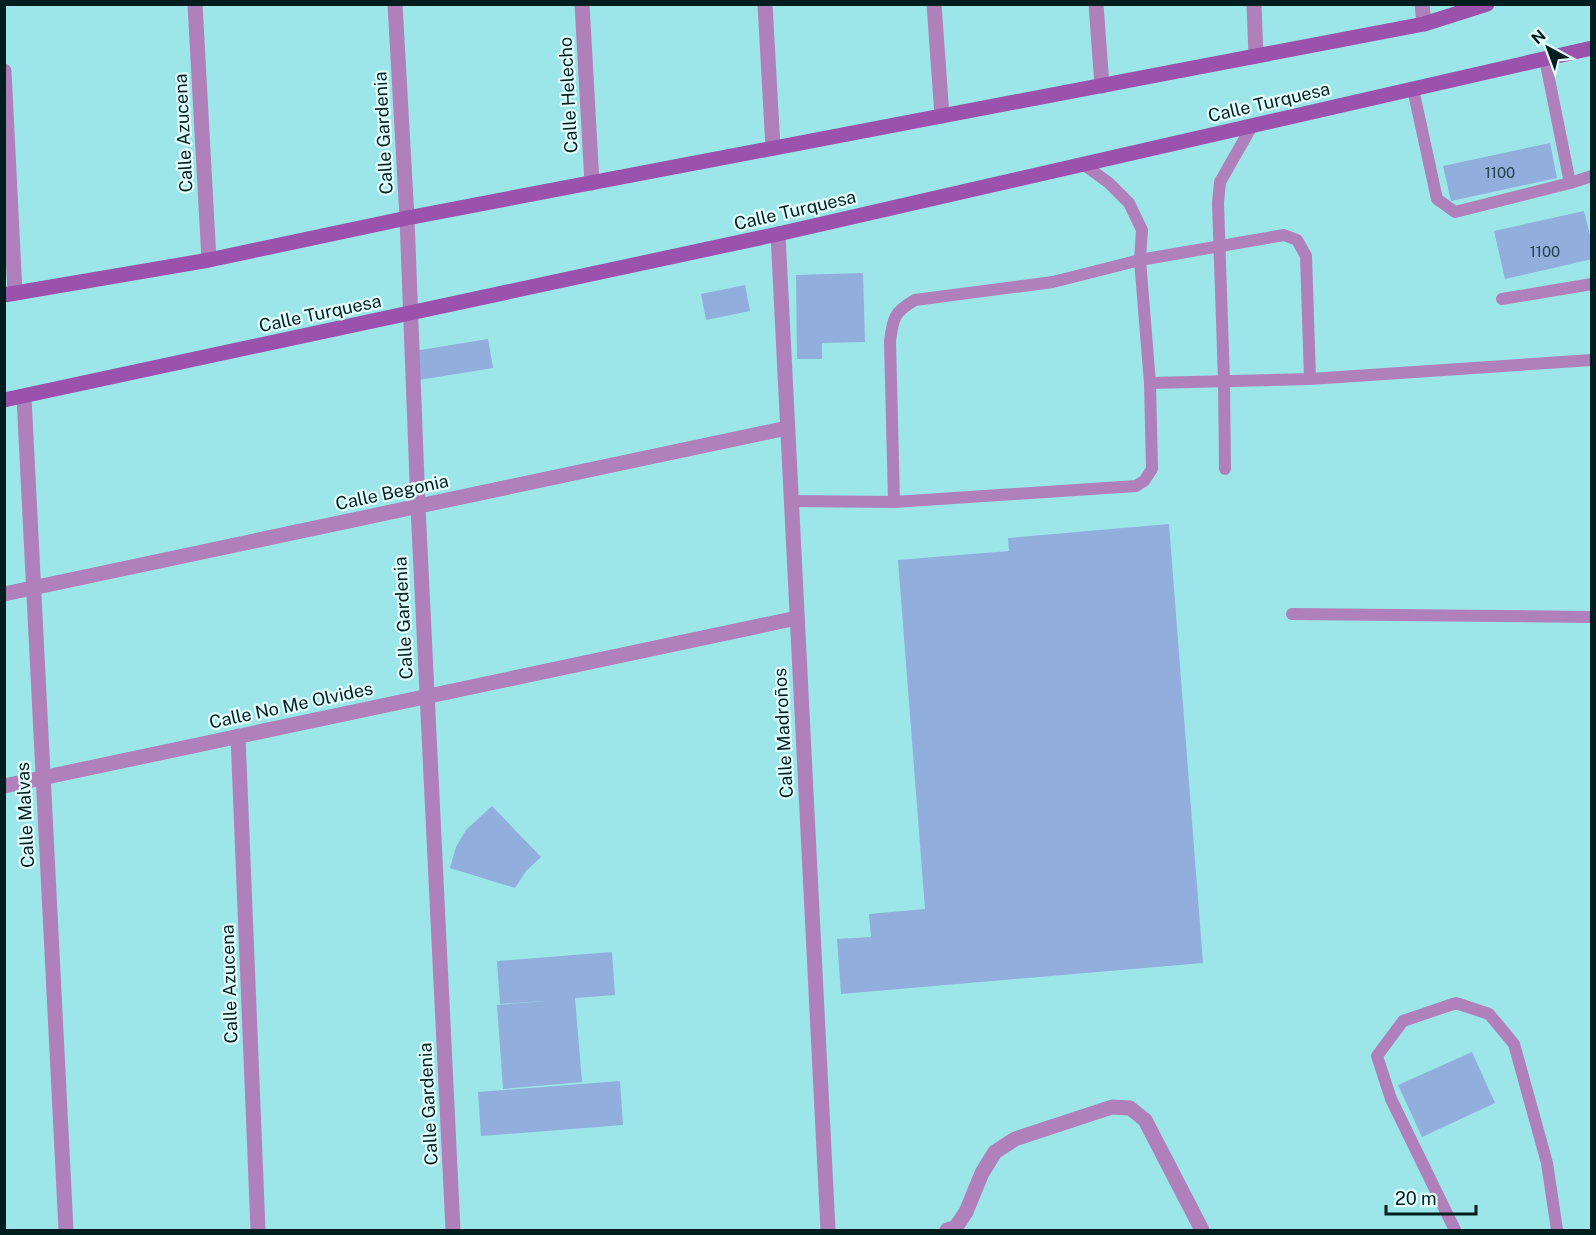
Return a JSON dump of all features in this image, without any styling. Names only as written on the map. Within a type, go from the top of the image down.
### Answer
[{"type":"main road","points":[[10,294],[209,260],[407,218],[1424,24],[1487,4]]},
{"type":"main road","name":"Calle Turquesa","points":[[4,400],[778,234],[1592,48]]},
{"type":"street","name":"Calle Azucena","points":[[195,4],[209,260]]},
{"type":"street","name":"Calle Gardenia","points":[[395,4],[407,218],[409,313],[453,1230]]},
{"type":"street","name":"Calle Helecho","points":[[582,4],[592,183]]},
{"type":"street","points":[[765,4],[773,148]]},
{"type":"street","points":[[934,4],[942,116]]},
{"type":"street","points":[[1096,4],[1102,86]]},
{"type":"street","points":[[1254,4],[1256,56]]},
{"type":"street","points":[[1422,4],[1424,24]]},
{"type":"street","points":[[4,71],[10,294]]},
{"type":"street","name":"Calle Madroños","points":[[778,234],[828,1230]]},
{"type":"street","name":"Calle Malvas","points":[[24,397],[66,1230]]},
{"type":"street","name":"Calle Begonia","points":[[4,594],[787,428]]},
{"type":"street","name":"Calle No Me Olvides","points":[[4,786],[797,618]]},
{"type":"street","name":"Calle Azucena","points":[[238,736],[258,1230]]},
{"type":"street","points":[[947,1230],[956,1227],[966,1212],[982,1173],[995,1152],[1015,1139],[1112,1107],[1130,1108],[1145,1120],[1202,1230]]},
{"type":"lane","points":[[1545,59],[1570,183]]},
{"type":"lane","points":[[1413,89],[1437,199],[1455,212],[1592,176]]},
{"type":"lane","points":[[1225,469],[1218,203],[1220,182],[1252,126]]},
{"type":"lane","points":[[791,501],[894,502],[1136,486],[1144,480],[1152,469],[1150,383],[1140,260],[1142,230],[1129,203],[1109,183],[1083,164]]},
{"type":"lane","points":[[894,502],[890,341],[892,322],[899,309],[915,300],[1053,282],[1140,260],[1284,235],[1297,240],[1306,256],[1310,379]]},
{"type":"lane","points":[[1502,299],[1592,284]]},
{"type":"lane","points":[[1150,383],[1310,379],[1592,360]]},
{"type":"lane","points":[[1292,614],[1592,617]]},
{"type":"lane","points":[[1455,1230],[1391,1099],[1377,1056],[1403,1021],[1456,1003],[1489,1014],[1514,1044],[1547,1163],[1557,1230]]},
{"type":"building","points":[[1550,143],[1557,178],[1451,201],[1443,166]]},
{"type":"building","points":[[1584,211],[1592,243],[1592,259],[1505,279],[1494,231]]},
{"type":"building","points":[[863,273],[865,342],[822,343],[822,359],[797,359],[796,275]]},
{"type":"building","points":[[745,285],[750,311],[706,320],[701,294]]},
{"type":"building","points":[[488,339],[493,368],[419,380],[414,351]]},
{"type":"building","points":[[1169,524],[1203,963],[841,994],[837,939],[871,937],[869,914],[925,909],[898,560],[1009,551],[1008,538]]},
{"type":"building","points":[[492,806],[541,857],[526,871],[515,888],[450,868],[456,847],[466,830]]},
{"type":"building","points":[[612,952],[615,995],[575,998],[582,1082],[503,1089],[497,1005],[544,1001],[500,1004],[497,961]]},
{"type":"building","points":[[1472,1052],[1495,1103],[1422,1137],[1398,1085]]},
{"type":"building","points":[[620,1081],[623,1125],[481,1136],[478,1092]]}]
